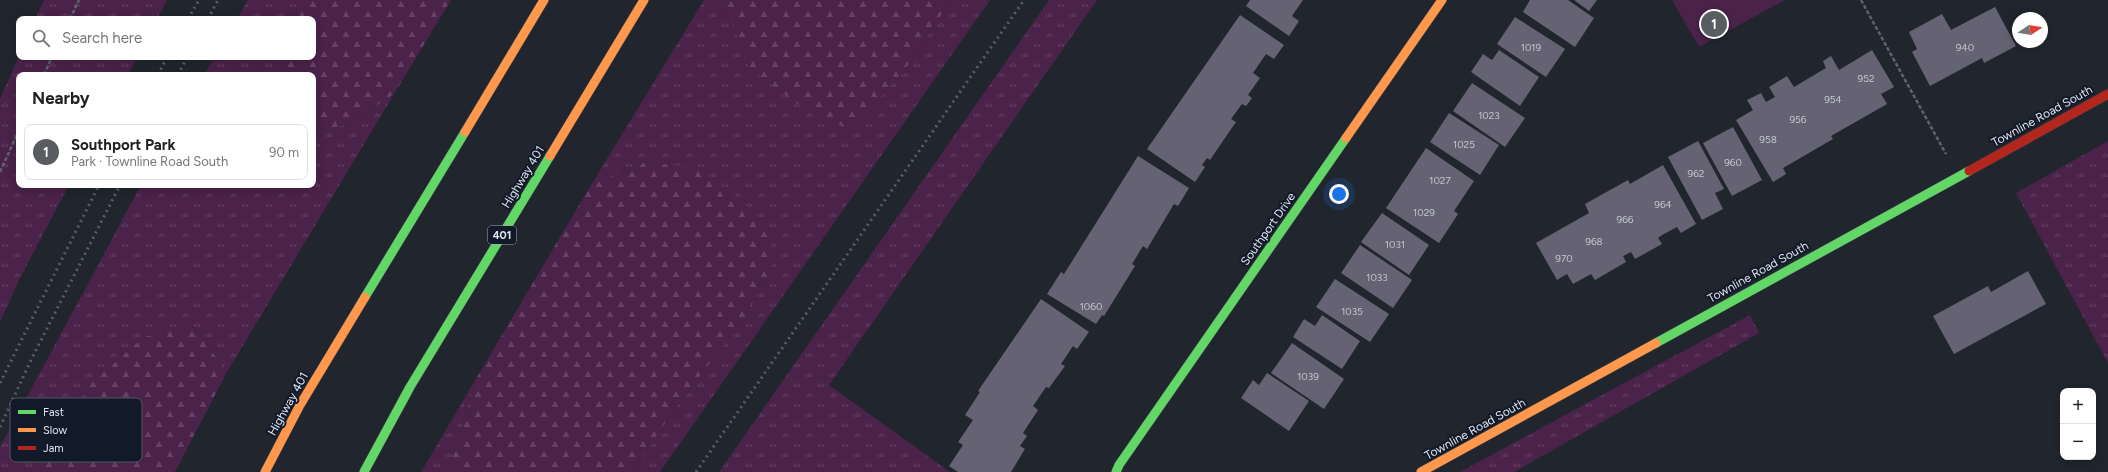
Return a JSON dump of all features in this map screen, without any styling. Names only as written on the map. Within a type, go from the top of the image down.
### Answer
[{"type":"main road","name":"Highway 401","points":[[265,472],[304,398],[544,0]]},
{"type":"main road","name":"Highway 401","points":[[364,472],[410,387],[644,0]]},
{"type":"main road","name":"Southport Drive","points":[[1116,472],[1119,465],[1442,0]]},
{"type":"main road","name":"Townline Road South","points":[[1421,472],[2108,94]]},
{"type":"path","points":[[71,16],[78,0]]},
{"type":"path","points":[[1861,0],[1958,176]]},
{"type":"path","points":[[45,72],[51,60]]},
{"type":"path","points":[[0,172],[16,137]]},
{"type":"green space","points":[[44,0],[167,0],[159,16],[36,16]]},
{"type":"green space","points":[[248,0],[299,0],[295,16],[239,16]]},
{"type":"green space","points":[[299,0],[451,0],[394,94],[349,124],[316,131],[316,72],[281,72],[284,60],[316,60],[316,16],[295,16]]},
{"type":"green space","points":[[704,0],[719,0],[733,25],[909,64],[951,0],[990,0],[660,472],[632,472],[676,407],[743,320],[774,264],[646,162],[591,185]]},
{"type":"green space","points":[[719,0],[951,0],[909,64],[852,130],[814,116],[749,68],[733,25]]},
{"type":"green space","points":[[1049,0],[1097,0],[829,385],[950,472],[719,472]]},
{"type":"green space","points":[[1672,0],[1785,0],[1699,47]]},
{"type":"green space","points":[[17,60],[136,60],[130,72],[16,72],[16,188],[67,188],[20,278],[0,322],[0,99]]},
{"type":"green space","points":[[213,60],[284,60],[281,72],[206,72]]},
{"type":"green space","points":[[394,94],[227,372],[193,326],[90,384],[82,398],[26,398],[139,188],[316,188],[316,131],[349,124]]},
{"type":"green space","points":[[2108,141],[2108,363],[2016,193]]},
{"type":"green space","points":[[646,162],[698,168],[742,201],[769,234],[774,264],[743,320],[676,407],[632,472],[448,472],[477,377],[591,185]]},
{"type":"green space","points":[[1750,315],[1759,333],[1514,472],[1460,472]]},
{"type":"green space","points":[[193,326],[227,372],[175,472],[41,472],[47,462],[142,462],[142,398],[82,398],[90,384],[144,337]]},
{"type":"green space","points":[[477,377],[448,472],[421,472]]},
{"type":"green space","points":[[10,428],[10,462],[47,462],[41,472],[0,472],[0,447]]},
{"type":"building","points":[[1250,0],[1303,0],[1292,16],[1299,21],[1289,36],[1246,6]]},
{"type":"building","points":[[1530,0],[1568,0],[1594,18],[1575,47],[1523,12]]},
{"type":"building","points":[[1574,0],[1597,0],[1589,11]]},
{"type":"building","points":[[1995,7],[2012,39],[2012,48],[1984,63],[1982,58],[1930,86],[1912,52],[1917,49],[1909,32],[1942,14],[1951,30]]},
{"type":"building","points":[[1240,15],[1284,45],[1274,59],[1266,54],[1253,73],[1260,78],[1248,95],[1252,98],[1246,106],[1242,104],[1231,119],[1236,122],[1210,160],[1207,158],[1202,165],[1205,167],[1195,182],[1147,149]]},
{"type":"building","points":[[1515,17],[1565,49],[1546,77],[1497,44]]},
{"type":"building","points":[[1499,50],[1539,77],[1520,106],[1471,72],[1483,54],[1492,60]]},
{"type":"building","points":[[1872,50],[1894,87],[1881,94],[1887,104],[1831,136],[1833,139],[1783,168],[1786,174],[1773,182],[1736,120],[1753,110],[1747,100],[1761,93],[1766,102],[1775,97],[1769,87],[1787,76],[1794,87],[1826,68],[1823,61],[1831,56],[1839,70]]},
{"type":"building","points":[[1472,83],[1525,118],[1505,147],[1453,111]]},
{"type":"building","points":[[1449,113],[1499,145],[1480,175],[1430,142]]},
{"type":"building","points":[[1733,127],[1762,180],[1732,196],[1703,143]]},
{"type":"building","points":[[1698,141],[1724,189],[1715,193],[1723,209],[1702,220],[1668,157]]},
{"type":"building","points":[[1426,148],[1474,181],[1454,211],[1458,214],[1439,243],[1386,208]]},
{"type":"building","points":[[1138,156],[1189,188],[1178,206],[1174,204],[1147,249],[1143,246],[1132,264],[1135,266],[1104,316],[1102,315],[1096,324],[1047,294],[1061,272],[1064,274]]},
{"type":"building","points":[[1663,165],[1696,224],[1681,233],[1677,227],[1662,235],[1658,238],[1662,244],[1635,259],[1631,252],[1623,256],[1626,262],[1595,280],[1591,274],[1573,284],[1567,274],[1557,280],[1536,243],[1589,213],[1585,204],[1628,180],[1630,184]]},
{"type":"building","points":[[1382,213],[1429,245],[1409,275],[1361,242]]},
{"type":"building","points":[[1360,245],[1412,280],[1393,308],[1341,273]]},
{"type":"building","points":[[2028,271],[2046,304],[1954,354],[1933,316],[1988,286],[1991,292]]},
{"type":"building","points":[[1335,279],[1389,314],[1370,342],[1316,307]]},
{"type":"building","points":[[1041,299],[1089,332],[1077,349],[1073,346],[1061,364],[1065,366],[1049,388],[1046,387],[1033,406],[1038,410],[1023,433],[1027,436],[1020,446],[1025,449],[1011,472],[958,472],[949,466],[963,445],[958,442],[973,420],[965,415],[980,392],[978,391]]},
{"type":"building","points":[[1322,315],[1360,341],[1342,369],[1293,337],[1304,319],[1315,326]]},
{"type":"building","points":[[1292,343],[1344,379],[1324,409],[1271,373]]},
{"type":"building","points":[[1267,373],[1309,401],[1289,431],[1241,398],[1253,380],[1259,385]]},
{"type":"railway","points":[[190,16],[199,0]]},
{"type":"railway","points":[[210,16],[218,0]]},
{"type":"railway","points":[[696,472],[1024,0]]},
{"type":"railway","points":[[160,72],[166,60]]},
{"type":"railway","points":[[180,72],[186,60]]},
{"type":"railway","points":[[0,383],[98,188]]},
{"type":"railway","points":[[13,398],[32,358],[118,188]]},
{"type":"railway","points":[[0,427],[10,405]]},
{"type":"traffic: fast","points":[[365,297],[465,132]]},
{"type":"traffic: fast","points":[[1116,472],[1119,465],[1346,138]]},
{"type":"traffic: fast","points":[[364,472],[410,387],[550,156]]},
{"type":"traffic: fast","points":[[1656,343],[1969,171]]},
{"type":"traffic: slow","points":[[465,132],[544,0]]},
{"type":"traffic: slow","points":[[550,156],[644,0]]},
{"type":"traffic: slow","points":[[1346,138],[1442,0]]},
{"type":"traffic: slow","points":[[265,472],[300,405],[365,297]]},
{"type":"traffic: slow","points":[[1421,472],[1656,343]]},
{"type":"traffic: jam","points":[[1969,171],[2108,94]]},
{"type":"place","name":"Southport Park","points":[[1714,24]]}]
